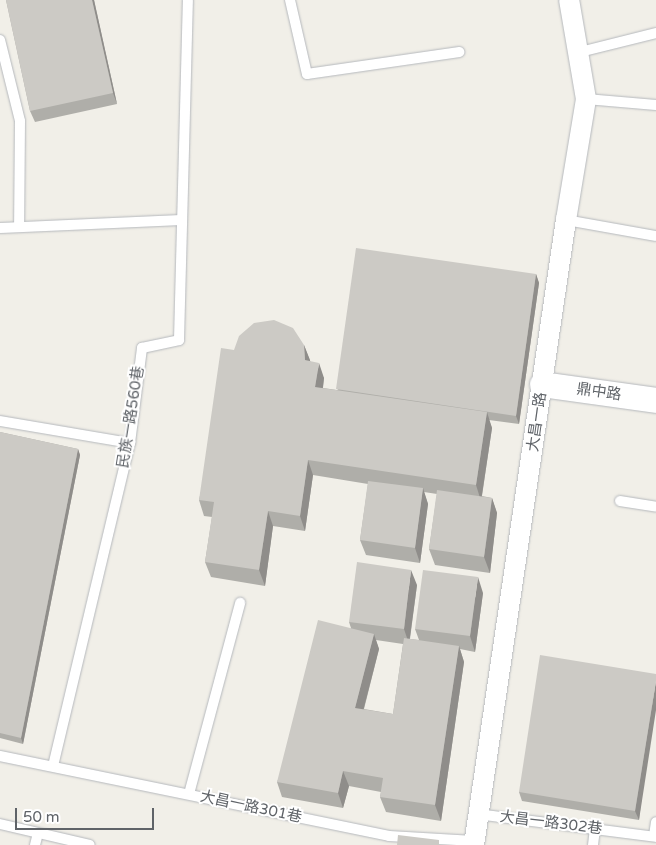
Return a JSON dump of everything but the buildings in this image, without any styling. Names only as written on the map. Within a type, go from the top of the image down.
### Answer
[{"type":"street","name":"大昌一路","points":[[474,843],[566,220],[586,99],[580,52],[569,0]]},
{"type":"street","name":"鼎中路","points":[[542,384],[656,400]]},
{"type":"lane","name":"民族一路560巷","points":[[53,766],[130,442],[142,348],[179,340],[188,0]]},
{"type":"lane","points":[[290,0],[307,74],[459,52]]},
{"type":"lane","points":[[580,52],[656,33]]},
{"type":"lane","points":[[0,40],[20,121],[20,227]]},
{"type":"lane","points":[[586,99],[656,105]]},
{"type":"lane","points":[[0,228],[182,220]]},
{"type":"lane","points":[[566,220],[656,236]]},
{"type":"lane","points":[[0,421],[130,442]]},
{"type":"lane","points":[[620,501],[656,507]]},
{"type":"lane","points":[[189,794],[240,603]]},
{"type":"lane","name":"大昌一路301巷","points":[[0,756],[189,794],[388,841],[474,843]]},
{"type":"lane","name":"大昌一路302巷","points":[[477,814],[655,836]]},
{"type":"lane","points":[[655,836],[656,822]]},
{"type":"lane","points":[[0,824],[90,845]]},
{"type":"lane","points":[[593,845],[595,829]]},
{"type":"lane","points":[[35,845],[38,833]]}]
